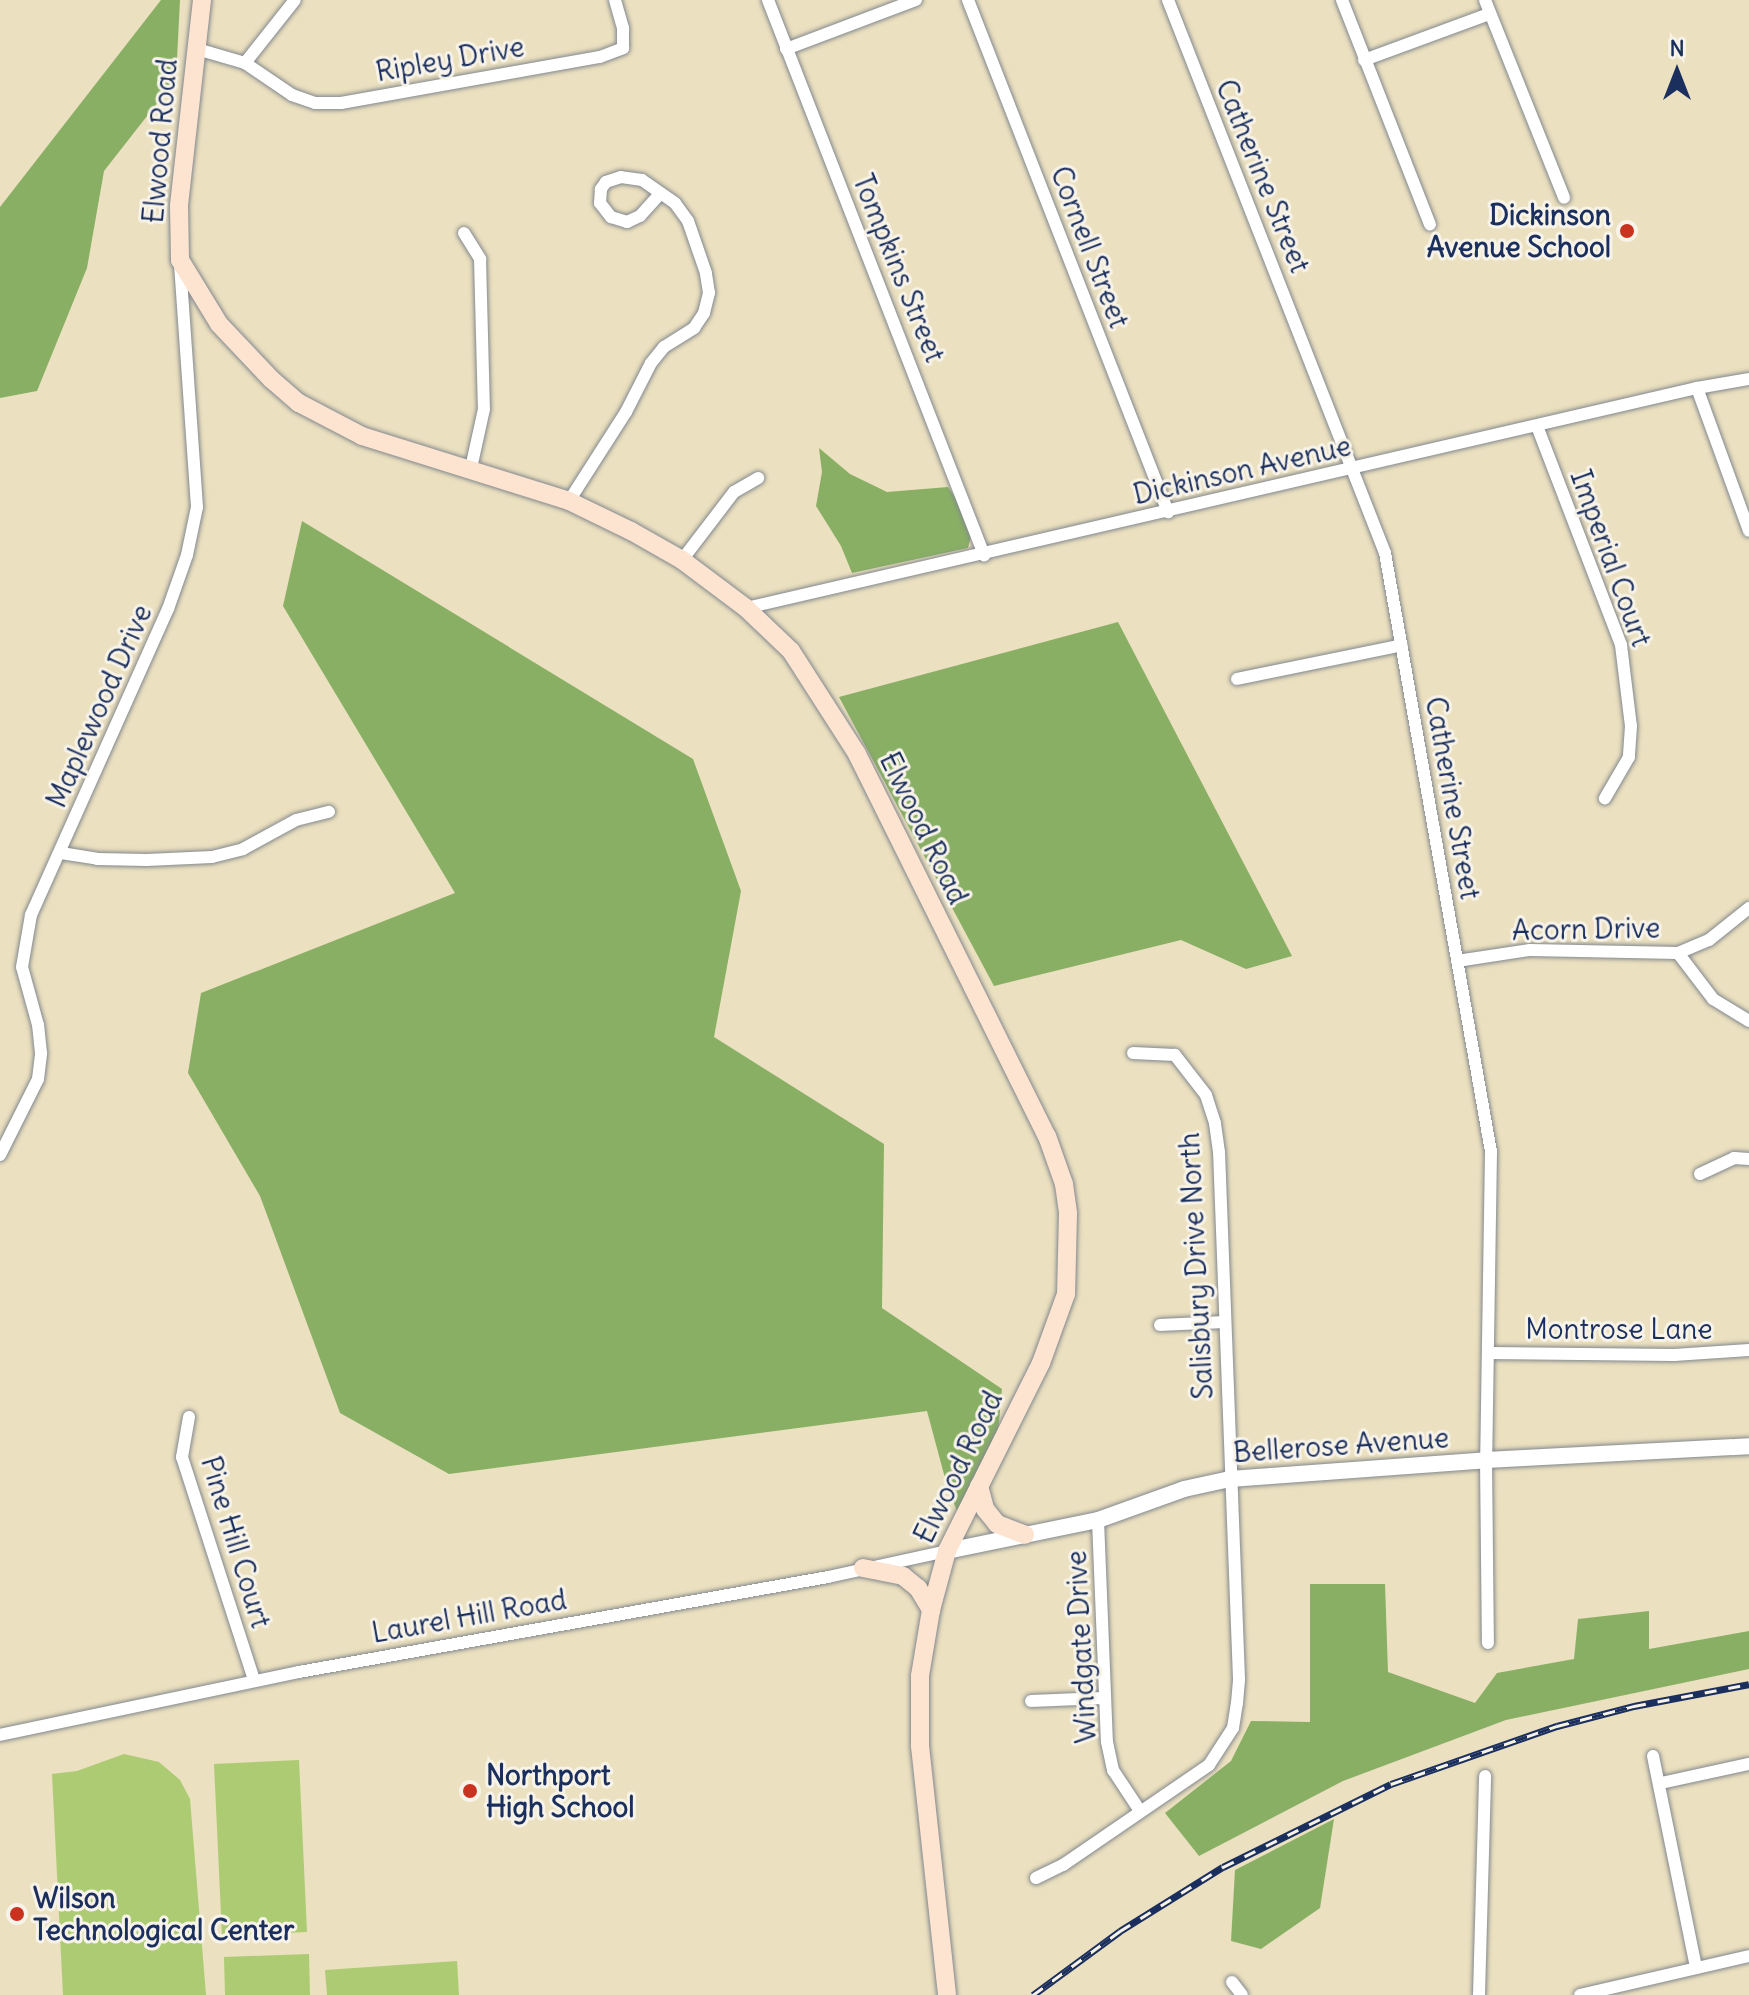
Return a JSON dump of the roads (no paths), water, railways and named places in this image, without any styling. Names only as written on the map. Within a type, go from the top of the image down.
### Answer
[{"type":"main road","name":"Elwood Road","points":[[202,0],[179,206],[180,260],[219,324],[271,379],[299,403],[362,436],[569,501],[682,560],[746,608],[791,651],[857,754],[1026,1089],[1064,1184],[1070,1237],[1066,1294],[1041,1363],[947,1551],[931,1610],[920,1676],[920,1746],[947,1995]]},
{"type":"main road","points":[[979,1486],[985,1509],[997,1524],[1025,1535]]},
{"type":"main road","points":[[863,1568],[903,1576],[918,1588],[931,1610]]},
{"type":"street","points":[[245,63],[295,0]]},
{"type":"street","name":"Ripley Drive","points":[[197,49],[245,63],[292,95],[315,103],[341,103],[600,57],[623,48],[623,28],[615,0]]},
{"type":"street","name":"Tompkins Street","points":[[768,0],[984,555]]},
{"type":"street","points":[[786,49],[916,0]]},
{"type":"street","name":"Cornell Street","points":[[968,0],[1168,512]]},
{"type":"street","name":"Catherine Street","points":[[1168,0],[1385,553],[1491,1152],[1486,1460],[1488,1643]]},
{"type":"street","points":[[1342,0],[1430,224]]},
{"type":"street","points":[[1485,0],[1564,198]]},
{"type":"street","points":[[1364,60],[1489,14]]},
{"type":"street","points":[[569,501],[626,412],[651,363],[664,347],[694,328],[704,313],[709,293],[706,273],[688,221],[675,203],[642,180],[621,177],[606,182],[601,189],[600,203],[611,217],[627,222],[640,216],[660,194]]},
{"type":"street","points":[[464,233],[480,259],[482,319],[484,409],[471,468]]},
{"type":"street","name":"Maplewood Drive","points":[[0,1155],[38,1079],[41,1053],[22,967],[31,915],[168,609],[197,507],[180,260]]},
{"type":"street","name":"Dickinson Avenue","points":[[746,608],[1697,388],[1749,379]]},
{"type":"street","points":[[1697,388],[1749,531]]},
{"type":"street","name":"Imperial Court","points":[[1537,426],[1621,645],[1631,726],[1629,757],[1605,798]]},
{"type":"street","points":[[682,560],[734,492],[758,478]]},
{"type":"street","points":[[1237,679],[1402,645]]},
{"type":"street","points":[[61,853],[97,859],[184,860],[212,857],[243,849],[296,820],[329,812]]},
{"type":"street","name":"Acorn Drive","points":[[1457,961],[1530,950],[1678,953],[1709,940],[1749,908]]},
{"type":"street","points":[[1678,953],[1713,999],[1749,1021]]},
{"type":"street","name":"Salisbury Drive North","points":[[1036,1878],[1063,1865],[1209,1765],[1233,1728],[1239,1679],[1219,1152],[1206,1095],[1175,1055],[1133,1053]]},
{"type":"street","points":[[1700,1174],[1734,1158],[1749,1159]]},
{"type":"street","points":[[1160,1325],[1224,1322]]},
{"type":"street","name":"Montrose Lane","points":[[1489,1353],[1674,1355],[1749,1350]]},
{"type":"street","name":"Pine Hill Court","points":[[189,1417],[182,1457],[254,1680]]},
{"type":"street","name":"Bellerose Avenue","points":[[947,1551],[1098,1520],[1184,1489],[1230,1479],[1486,1460],[1749,1446]]},
{"type":"street","name":"Windgate Drive","points":[[1098,1520],[1103,1698],[1113,1770],[1140,1811]]},
{"type":"street","name":"Laurel Hill Road","points":[[0,1735],[254,1680],[947,1551]]},
{"type":"street","points":[[1031,1701],[1103,1698]]},
{"type":"street","points":[[1653,1756],[1661,1783],[1696,1968]]},
{"type":"street","points":[[1661,1783],[1749,1764]]},
{"type":"street","points":[[1479,1995],[1485,1776]]},
{"type":"street","points":[[1580,1995],[1749,1956]]},
{"type":"street","points":[[1232,1982],[1242,1995]]},
{"type":"railway","points":[[1033,1995],[1120,1931],[1223,1867],[1391,1784],[1557,1726],[1634,1706],[1749,1684]]},
{"type":"place","name":"Dickinson Avenue School","points":[[1627,231]]},
{"type":"place","name":"Northport High School","points":[[470,1791]]},
{"type":"place","name":"Wilson Technological Center","points":[[17,1914]]}]
